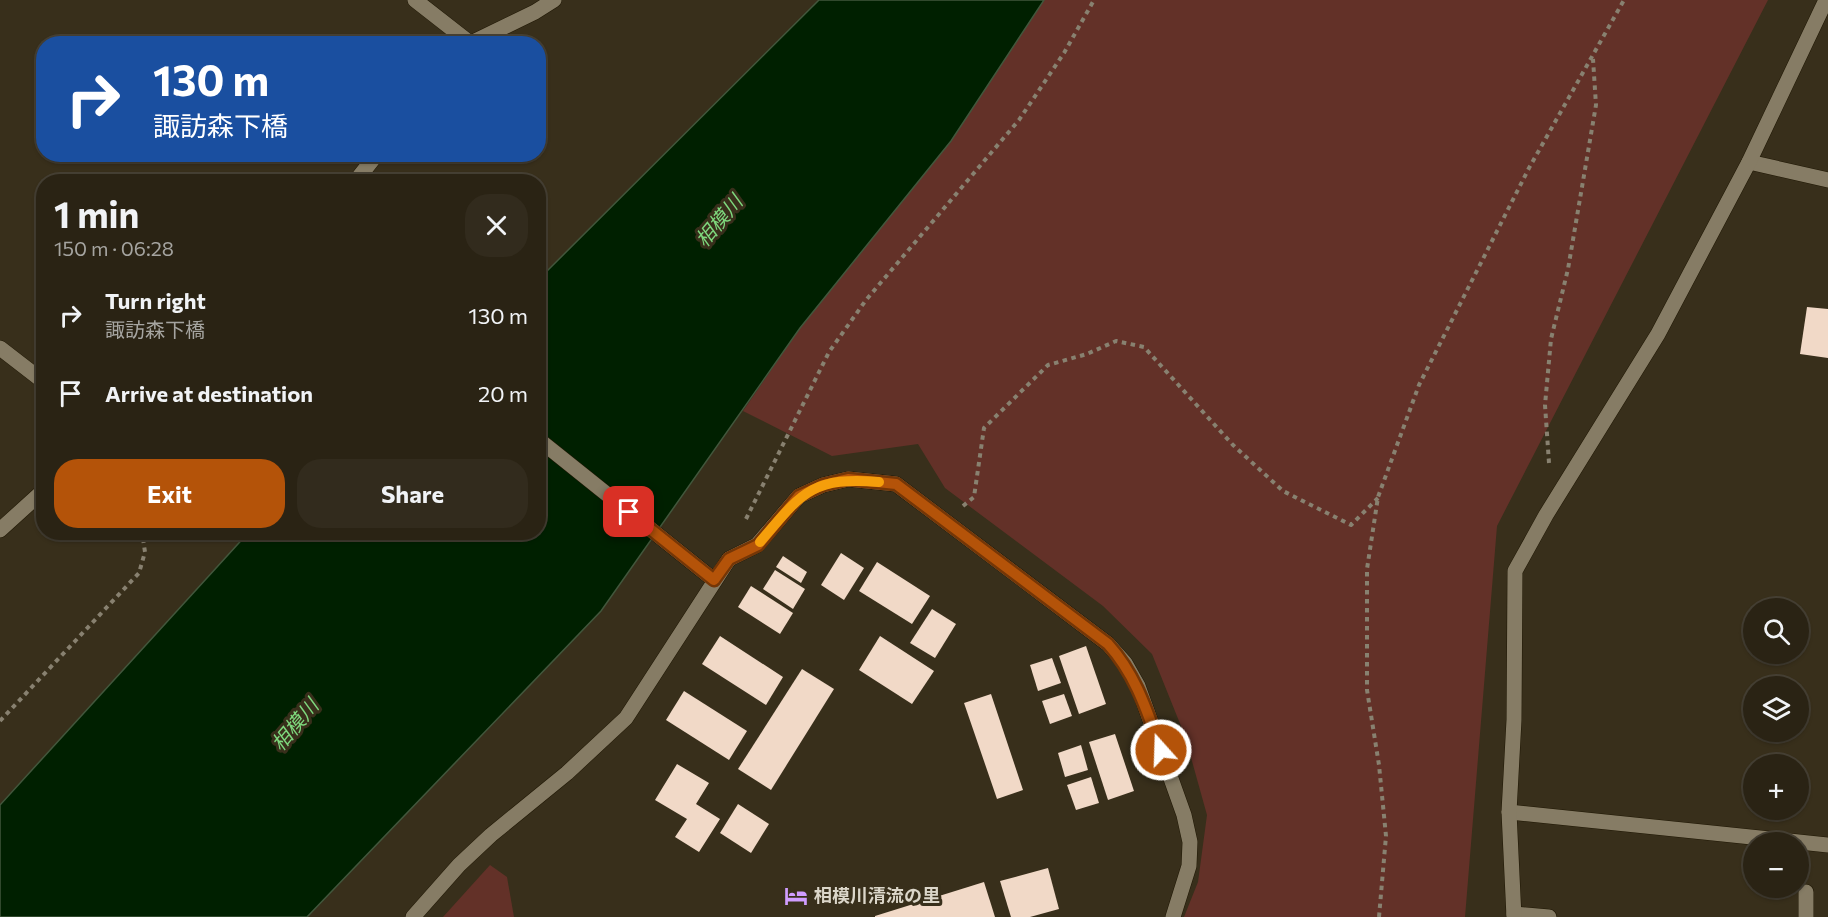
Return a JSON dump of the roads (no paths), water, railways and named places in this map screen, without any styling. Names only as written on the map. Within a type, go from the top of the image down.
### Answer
[{"type":"street","points":[[415,0],[460,36]]},
{"type":"street","points":[[484,36],[535,12],[554,0]]},
{"type":"street","points":[[1549,917],[1514,916],[1509,812],[1514,720],[1515,571],[1546,515],[1658,334],[1749,162],[1826,0]]},
{"type":"street","points":[[361,174],[371,162]]},
{"type":"street","points":[[1749,162],[1828,180]]},
{"type":"street","points":[[0,348],[36,376]]},
{"type":"street","points":[[546,445],[708,575]]},
{"type":"street","points":[[414,917],[459,865],[483,842],[567,773],[627,718],[708,575],[729,559],[758,545],[799,496],[823,485],[848,479],[896,484],[1108,644],[1125,663],[1142,697],[1184,815],[1190,842],[1189,866],[1173,917]]},
{"type":"street","points":[[0,530],[36,497]]},
{"type":"street","points":[[1509,812],[1828,845]]},
{"type":"street","points":[[1806,898],[1806,917]]},
{"type":"water","name":"相模川","points":[[819,0],[1044,0],[951,141],[800,328],[601,611],[307,917],[0,917],[0,805],[242,540],[546,540],[546,272]]},
{"type":"place","name":"相模川清流の里","points":[[796,896]]}]
